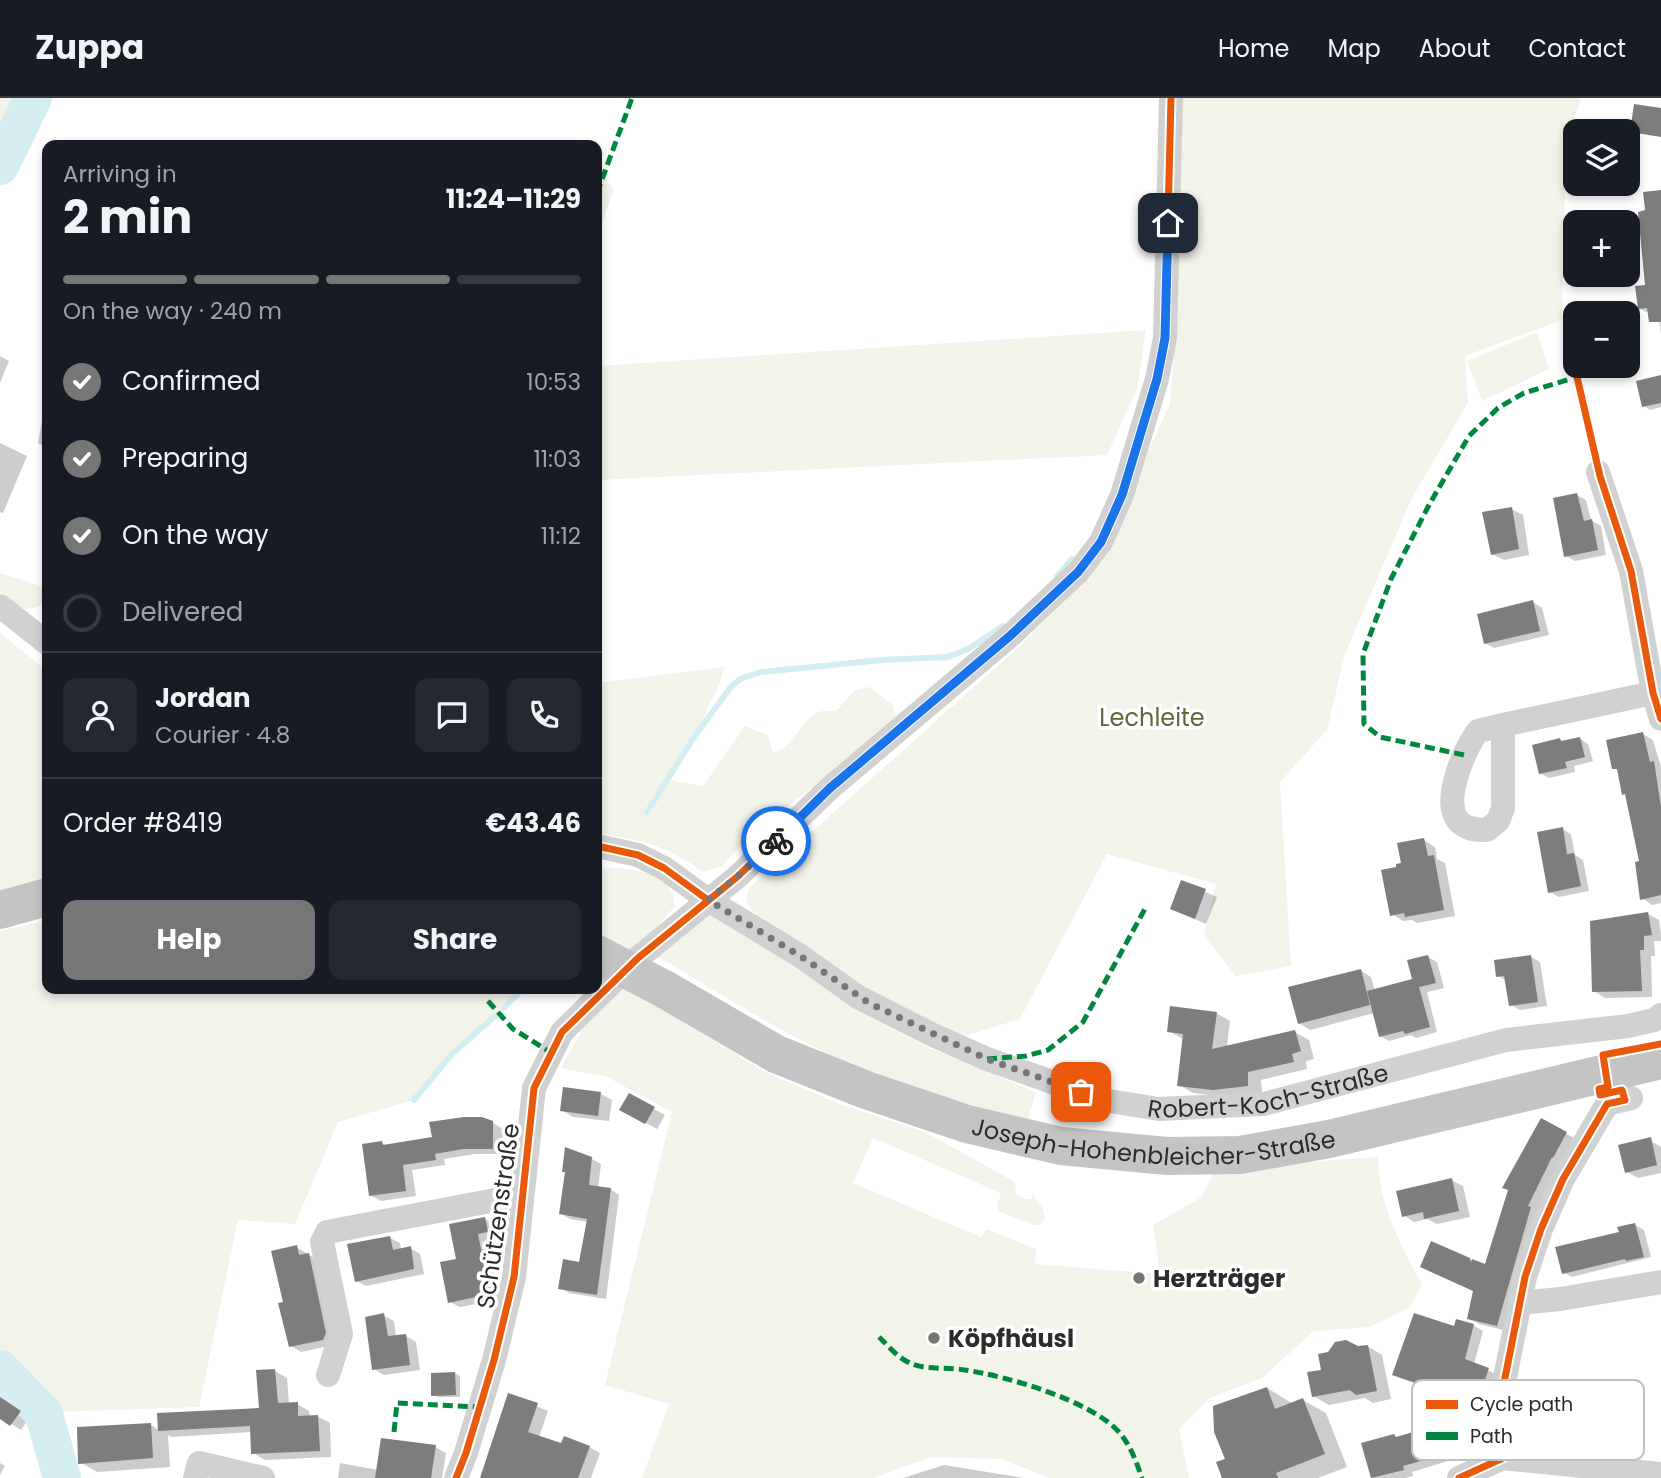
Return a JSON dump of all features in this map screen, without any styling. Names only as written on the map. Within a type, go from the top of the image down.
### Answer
[{"type":"main road","points":[[0,910],[42,898]]},
{"type":"main road","name":"Joseph-Hohenbleicher-Straße","points":[[605,967],[664,989],[776,1054],[866,1090],[967,1124],[1060,1146],[1167,1156],[1240,1154],[1329,1139],[1661,1060]]},
{"type":"street","points":[[638,958],[737,877],[830,788],[1011,635],[1078,572],[1101,542],[1122,495],[1157,379],[1165,338],[1171,98]]},
{"type":"street","points":[[1598,472],[1631,571],[1653,693],[1661,719]]},
{"type":"street","points":[[0,606],[42,639]]},
{"type":"street","points":[[1503,725],[1653,693]]},
{"type":"street","name":"Robert-Koch-Straße","points":[[602,847],[638,855],[664,868],[708,900],[799,955],[858,997],[933,1035],[987,1059],[1103,1100],[1158,1109],[1264,1104],[1506,1040],[1628,1026],[1654,1020],[1661,1015]]},
{"type":"street","name":"Schützenstraße","points":[[456,1478],[494,1360],[514,1277],[534,1088],[562,1032],[587,994]]},
{"type":"street","points":[[1505,1380],[1525,1278],[1541,1229],[1563,1179],[1607,1104],[1631,1098]]},
{"type":"street","name":"Schützenstraße","points":[[328,1374],[341,1334],[322,1242],[327,1231],[522,1195]]},
{"type":"street","points":[[1521,1303],[1661,1282]]},
{"type":"street","points":[[1459,1478],[1499,1460]]},
{"type":"street","points":[[1523,1460],[1661,1474]]},
{"type":"street","points":[[195,1478],[199,1463],[263,1478]]},
{"type":"green space","points":[[0,98],[40,98],[0,187]]},
{"type":"green space","name":"Lechleite","points":[[1179,98],[1581,98],[1574,119],[1563,119],[1565,196],[1562,320],[1465,356],[1468,403],[1412,498],[1344,657],[1327,730],[1280,782],[1291,966],[1236,976],[1204,936],[1216,884],[1107,854],[1020,1019],[962,1037],[863,987],[766,924],[753,912],[746,900],[749,888],[1020,646],[1086,580],[1134,498],[1148,452],[1170,404],[1178,303]]},
{"type":"green space","points":[[602,173],[614,190],[602,223]]},
{"type":"green space","points":[[1146,330],[1137,389],[1107,455],[602,480],[602,366]]},
{"type":"green space","points":[[1537,332],[1549,369],[1482,401],[1467,361]]},
{"type":"green space","points":[[0,573],[42,586],[42,604],[22,608],[0,592]]},
{"type":"green space","points":[[0,633],[42,667],[42,879],[0,890]]},
{"type":"green space","points":[[724,667],[719,685],[694,737],[668,780],[703,786],[745,726],[768,735],[773,753],[787,745],[813,716],[821,711],[836,711],[855,690],[870,687],[893,705],[897,722],[752,834],[721,867],[702,872],[665,850],[639,841],[602,834],[602,682]]},
{"type":"green space","points":[[602,867],[634,870],[657,877],[672,893],[675,906],[633,954],[602,937]]},
{"type":"green space","points":[[708,915],[719,916],[858,1010],[930,1048],[1036,1092],[1028,1119],[934,1095],[850,1064],[765,1021],[656,956]]},
{"type":"green space","points":[[42,921],[42,994],[517,994],[452,1054],[414,1100],[338,1122],[295,1224],[238,1220],[199,1407],[54,1412],[16,1358],[0,1351],[0,931]]},
{"type":"green space","points":[[624,987],[769,1074],[840,1104],[925,1132],[1015,1182],[1016,1194],[1032,1199],[1032,1194],[1043,1209],[1045,1219],[1039,1225],[998,1211],[1001,1193],[873,1138],[853,1183],[981,1237],[986,1229],[1036,1249],[1035,1264],[1160,1274],[1153,1225],[1200,1198],[1217,1168],[1378,1157],[1382,1192],[1387,1208],[1422,1285],[1410,1307],[1370,1327],[1314,1331],[1262,1378],[1210,1398],[1179,1429],[1189,1478],[1050,1478],[1000,1459],[931,1457],[874,1478],[642,1478],[669,1404],[605,1385],[672,1112],[607,1077],[561,1068],[589,1018]]},
{"type":"building","points":[[1634,104],[1661,108],[1661,137],[1640,134],[1640,119],[1632,119]]},
{"type":"building","points":[[1661,190],[1661,322],[1649,322],[1647,308],[1640,309],[1640,301],[1637,301],[1635,287],[1645,285],[1640,233],[1640,211],[1645,210],[1643,192]]},
{"type":"building","points":[[1661,375],[1661,403],[1642,407],[1636,381]]},
{"type":"building","points":[[1577,493],[1584,521],[1592,519],[1598,550],[1564,557],[1553,498]]},
{"type":"building","points":[[1512,507],[1519,549],[1491,555],[1482,512]]},
{"type":"building","points":[[1533,600],[1540,631],[1484,644],[1477,614]]},
{"type":"building","points":[[1643,732],[1650,762],[1654,761],[1661,807],[1661,895],[1640,900],[1635,862],[1639,861],[1625,794],[1622,795],[1617,769],[1612,769],[1606,740]]},
{"type":"building","points":[[1580,737],[1585,757],[1565,762],[1567,768],[1539,774],[1532,745],[1560,738],[1561,741]]},
{"type":"building","points":[[1563,827],[1567,854],[1574,853],[1581,886],[1548,893],[1537,832]]},
{"type":"building","points":[[1424,838],[1428,856],[1434,855],[1444,910],[1405,917],[1404,913],[1390,916],[1381,870],[1396,867],[1396,864],[1401,863],[1397,843]]},
{"type":"building","points":[[1181,880],[1206,889],[1195,919],[1170,909]]},
{"type":"building","points":[[1648,912],[1652,935],[1644,936],[1644,950],[1640,950],[1642,991],[1592,992],[1590,921]]},
{"type":"building","points":[[1428,955],[1436,983],[1419,987],[1430,1027],[1379,1037],[1367,991],[1412,979],[1407,960]]},
{"type":"building","points":[[1531,955],[1538,1002],[1509,1006],[1504,976],[1496,977],[1494,960]]},
{"type":"building","points":[[1361,969],[1370,1005],[1298,1024],[1288,987]]},
{"type":"building","points":[[1170,1006],[1217,1012],[1212,1049],[1295,1030],[1301,1051],[1292,1054],[1294,1062],[1248,1072],[1248,1086],[1213,1090],[1177,1086],[1183,1034],[1167,1032]]},
{"type":"building","points":[[563,1087],[601,1092],[598,1116],[560,1111]]},
{"type":"building","points":[[629,1093],[655,1107],[645,1124],[619,1110]]},
{"type":"building","points":[[482,1117],[493,1121],[493,1149],[463,1149],[435,1154],[436,1160],[403,1165],[406,1191],[369,1196],[362,1144],[382,1141],[383,1145],[432,1137],[429,1122]]},
{"type":"building","points":[[1541,1118],[1567,1132],[1528,1206],[1531,1207],[1497,1326],[1467,1319],[1473,1291],[1420,1267],[1431,1241],[1470,1258],[1471,1263],[1472,1259],[1485,1264],[1508,1190],[1502,1188]]},
{"type":"building","points":[[1651,1137],[1657,1165],[1625,1173],[1618,1145]]},
{"type":"building","points":[[565,1147],[592,1157],[589,1185],[611,1188],[597,1295],[558,1289],[563,1259],[579,1262],[587,1219],[559,1214],[565,1172],[562,1172]]},
{"type":"building","points":[[1452,1178],[1459,1211],[1424,1219],[1423,1212],[1402,1217],[1396,1191]]},
{"type":"building","points":[[485,1217],[488,1232],[478,1234],[490,1294],[448,1303],[440,1262],[456,1259],[449,1224]]},
{"type":"building","points":[[1635,1223],[1644,1257],[1562,1274],[1555,1247],[1619,1232],[1617,1227]]},
{"type":"building","points":[[390,1236],[393,1250],[411,1246],[414,1269],[355,1282],[347,1244]]},
{"type":"building","points":[[297,1245],[299,1255],[309,1253],[326,1333],[323,1340],[289,1347],[278,1303],[283,1302],[271,1251]]},
{"type":"building","points":[[384,1313],[388,1336],[406,1334],[410,1365],[372,1370],[365,1317]]},
{"type":"building","points":[[1414,1313],[1454,1326],[1456,1319],[1474,1324],[1465,1359],[1489,1368],[1485,1380],[1412,1382],[1392,1375]]},
{"type":"building","points":[[1346,1340],[1358,1346],[1368,1345],[1377,1391],[1356,1395],[1350,1390],[1312,1397],[1307,1372],[1321,1370],[1318,1354],[1328,1352],[1335,1342]]},
{"type":"building","points":[[275,1369],[278,1403],[298,1402],[298,1416],[318,1415],[320,1451],[251,1454],[250,1426],[158,1431],[157,1413],[259,1408],[256,1370]]},
{"type":"building","points":[[455,1372],[456,1395],[431,1396],[431,1373]]},
{"type":"building","points":[[1267,1387],[1275,1409],[1303,1398],[1325,1454],[1276,1473],[1278,1478],[1222,1478],[1216,1462],[1225,1459],[1214,1432],[1213,1406]]},
{"type":"building","points":[[508,1393],[538,1403],[528,1432],[561,1443],[564,1436],[590,1446],[578,1478],[480,1478]]},
{"type":"building","points":[[0,1397],[21,1411],[10,1426],[0,1419]]},
{"type":"building","points":[[151,1423],[153,1458],[78,1464],[77,1427]]},
{"type":"building","points":[[1412,1432],[1412,1460],[1424,1460],[1403,1466],[1404,1470],[1371,1478],[1361,1443],[1394,1434],[1396,1437]]},
{"type":"building","points":[[381,1438],[436,1445],[431,1478],[375,1478]]},
{"type":"waterway","points":[[0,166],[33,98]]},
{"type":"waterway","points":[[1057,576],[1072,559]]},
{"type":"waterway","points":[[647,812],[694,737],[730,688],[740,679],[761,672],[882,660],[948,657],[970,648],[1003,626]]},
{"type":"waterway","points":[[504,1008],[517,994]]},
{"type":"waterway","points":[[414,1100],[452,1054],[495,1016]]},
{"type":"waterway","points":[[0,1369],[44,1414],[62,1478]]},
{"type":"marked path","points":[[602,179],[632,98]]},
{"type":"marked path","points":[[1464,755],[1380,737],[1364,724],[1363,654],[1391,579],[1469,436],[1498,408],[1524,393],[1574,378]]},
{"type":"marked path","points":[[987,1059],[1026,1056],[1048,1050],[1083,1022],[1146,907]]},
{"type":"marked path","points":[[488,1001],[513,1029],[550,1052]]},
{"type":"marked path","points":[[879,1337],[898,1356],[912,1364],[965,1370],[1002,1378],[1046,1391],[1088,1409],[1122,1436],[1142,1478]]},
{"type":"marked path","points":[[394,1432],[397,1403],[479,1407]]},
{"type":"cycle path","points":[[602,993],[638,958],[737,877],[830,788],[1011,635],[1078,572],[1101,542],[1122,495],[1157,379],[1165,338],[1171,98]]},
{"type":"cycle path","points":[[1577,378],[1600,476],[1631,571],[1653,693],[1661,719]]},
{"type":"cycle path","points":[[602,847],[638,855],[664,868],[708,900]]},
{"type":"cycle path","points":[[456,1478],[494,1360],[514,1277],[534,1088],[562,1032],[601,994]]},
{"type":"cycle path","points":[[1505,1380],[1525,1277],[1541,1229],[1563,1179],[1607,1104],[1625,1100],[1622,1090],[1600,1095],[1599,1089],[1608,1087],[1603,1055],[1661,1044]]},
{"type":"cycle path","points":[[1459,1478],[1499,1460]]},
{"type":"way so far","points":[[776,841],[708,900],[799,955],[869,1003],[987,1059],[1081,1092]]},
{"type":"place","name":"Herzträger","points":[[1139,1278]]},
{"type":"place","name":"Köpfhäusl","points":[[934,1338]]},
{"type":"route","points":[[776,841],[830,788],[1011,635],[1078,572],[1101,542],[1122,495],[1157,379],[1165,338],[1168,223]]}]
